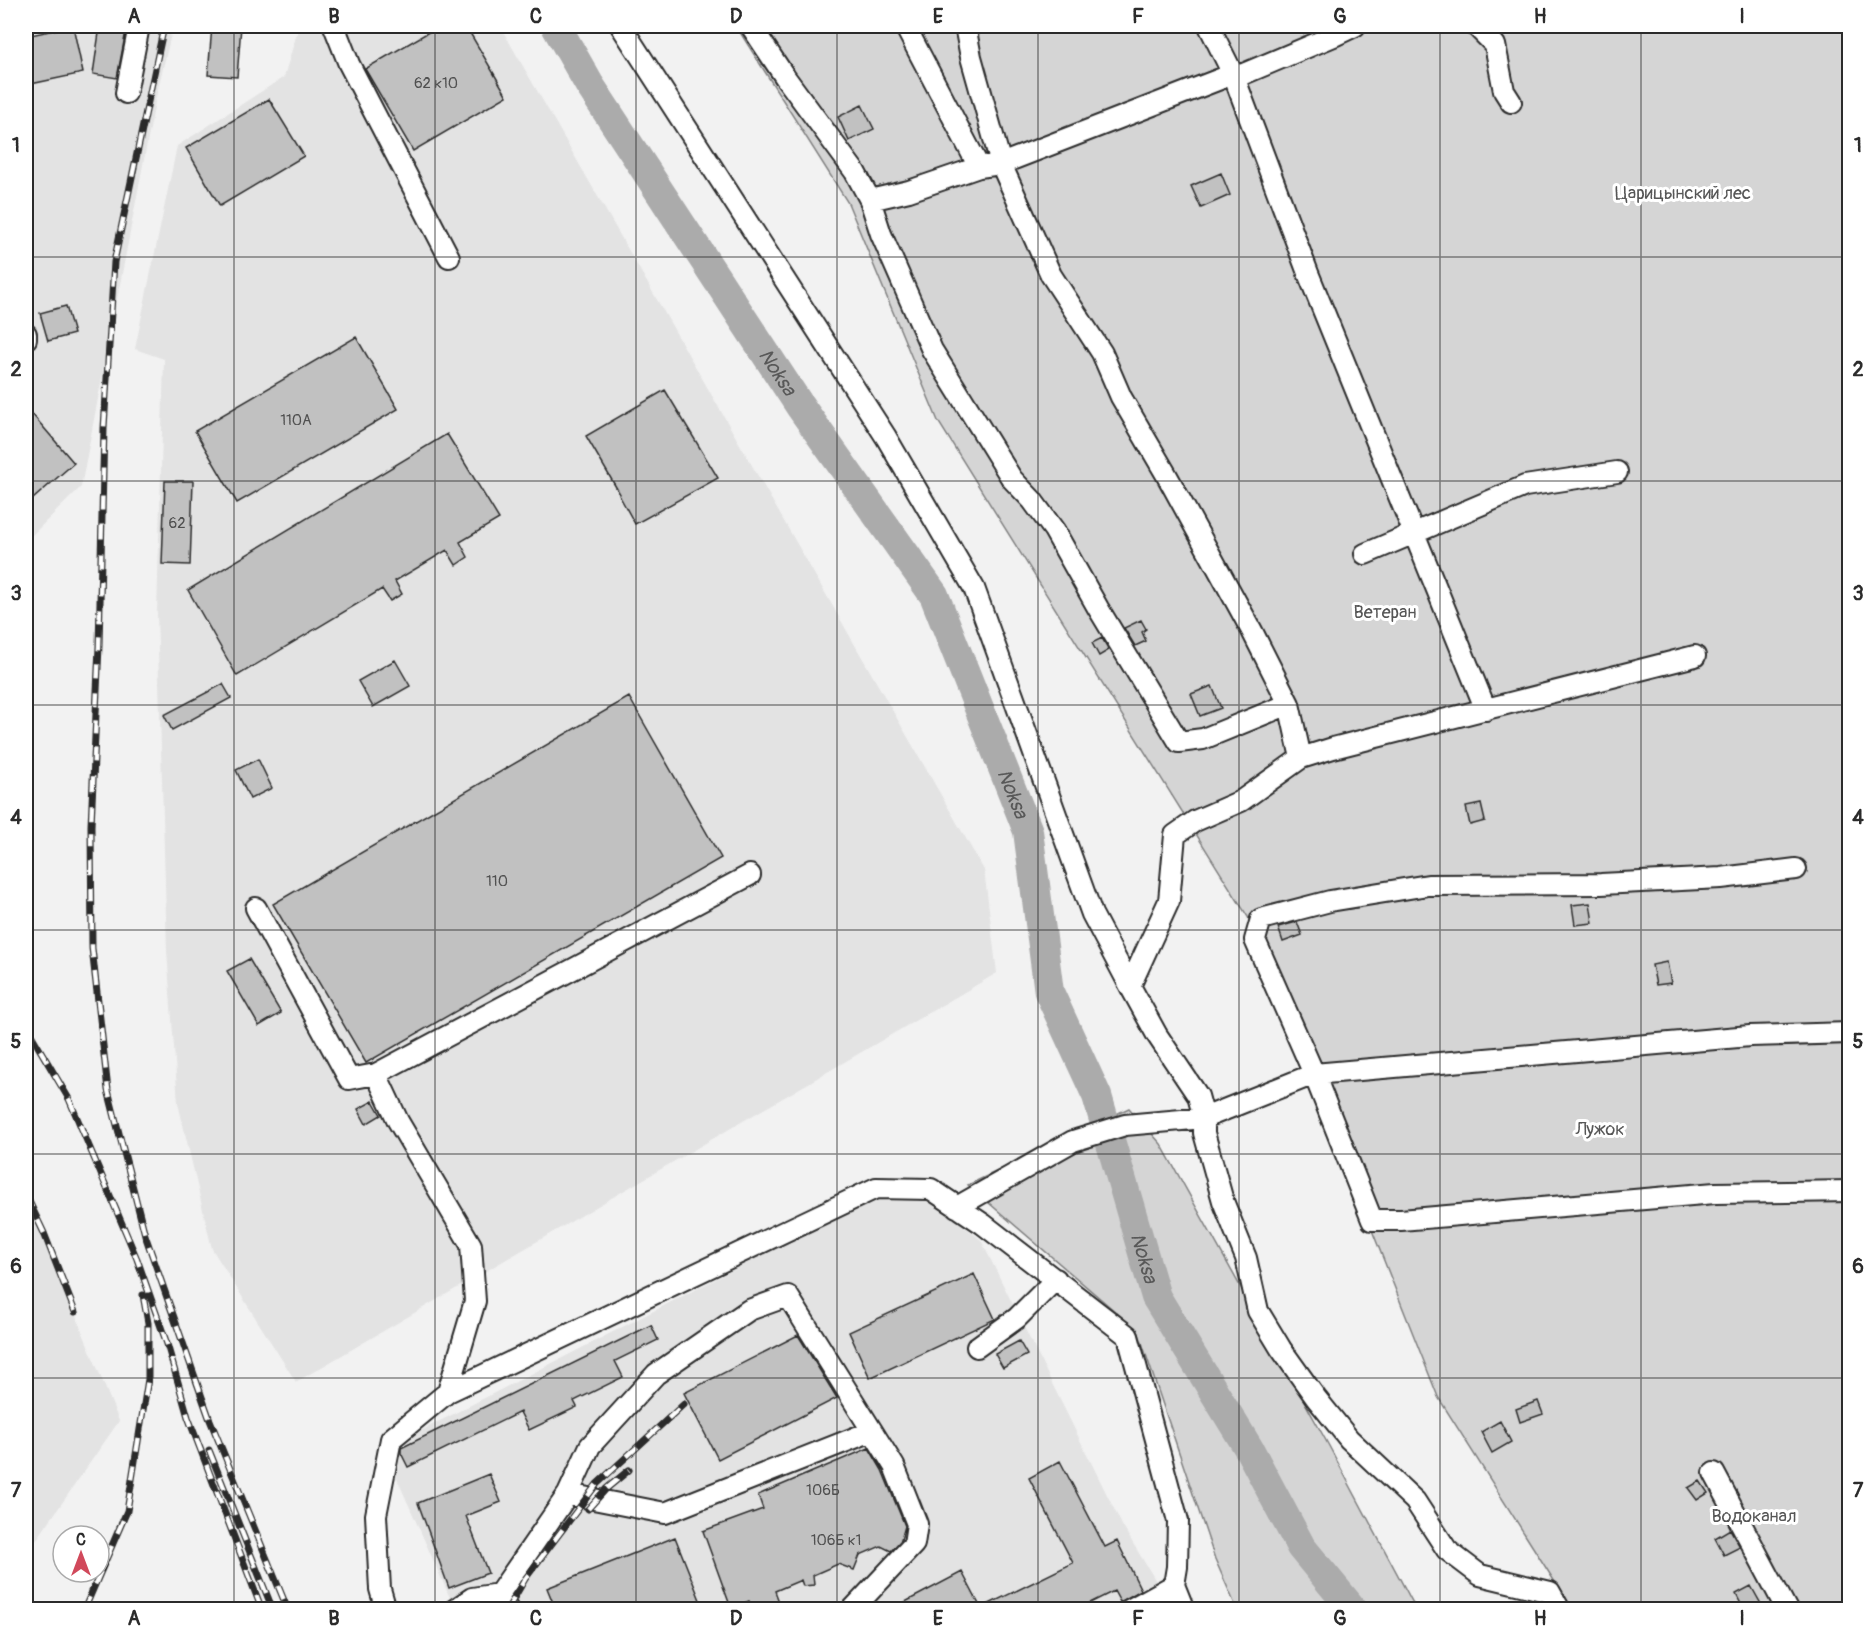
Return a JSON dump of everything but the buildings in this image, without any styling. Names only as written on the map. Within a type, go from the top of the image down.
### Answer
[{"type":"street","points":[[126,93],[139,26]]},
{"type":"street","points":[[334,26],[350,64],[449,257]]},
{"type":"street","points":[[621,26],[886,437],[974,588],[1092,914],[1157,1035],[1198,1096],[1204,1118],[1204,1133],[1223,1201],[1246,1258],[1258,1311],[1286,1357],[1349,1439],[1415,1501],[1447,1550],[1480,1575],[1550,1592],[1560,1610]]},
{"type":"street","points":[[751,26],[785,77],[855,172],[870,200],[880,234],[932,350],[1012,479],[1032,500],[1054,530],[1179,742],[1203,740],[1289,704]]},
{"type":"street","points":[[905,26],[979,167]]},
{"type":"street","points":[[965,26],[971,57],[1001,164],[1051,274],[1102,352],[1121,397],[1172,484],[1252,631],[1289,704],[1301,758]]},
{"type":"street","points":[[1209,26],[1233,76],[1308,273],[1486,710]]},
{"type":"street","points":[[870,200],[909,191],[979,167],[1001,164],[1233,76],[1333,30],[1355,26]]},
{"type":"street","points":[[1476,26],[1495,45],[1504,91],[1511,102]]},
{"type":"street","points":[[1365,554],[1525,486],[1617,472]]},
{"type":"street","points":[[1130,986],[1169,901],[1175,835],[1195,821],[1241,801],[1301,758],[1695,656]]},
{"type":"street","points":[[1796,869],[1721,878],[1601,884],[1428,885],[1330,901],[1261,919],[1255,940],[1314,1074],[1372,1220],[1413,1219],[1715,1192],[1850,1191]]},
{"type":"street","points":[[256,909],[348,1079],[376,1074],[750,875]]},
{"type":"street","points":[[957,1207],[1073,1141],[1125,1125],[1204,1118],[1314,1074],[1750,1036],[1850,1033]]},
{"type":"street","points":[[376,1074],[398,1121],[471,1245],[474,1301],[448,1392]]},
{"type":"street","points":[[386,1610],[380,1589],[376,1515],[391,1439],[448,1392],[876,1188],[931,1190],[1056,1279],[1128,1336],[1178,1521],[1177,1567],[1174,1585],[1184,1610]]},
{"type":"street","points":[[977,1347],[1017,1318],[1056,1279]]},
{"type":"street","points":[[454,1610],[472,1598],[504,1602],[568,1494],[590,1446],[656,1374],[749,1310],[788,1296],[894,1466],[917,1524],[914,1544],[852,1610]]},
{"type":"street","points":[[568,1494],[665,1513],[872,1431]]},
{"type":"street","points":[[1714,1473],[1786,1610]]},
{"type":"street","points":[[1129,1610],[1174,1585]]},
{"type":"shaded area","points":[[26,26],[173,26],[156,97],[81,487],[26,541]]},
{"type":"shaded area","points":[[299,26],[500,26],[984,870],[997,973],[296,1382],[212,1249],[178,1103],[167,951],[157,614],[164,359],[135,349],[177,146],[284,77]]},
{"type":"shaded area","points":[[26,1194],[119,1421],[26,1555]]},
{"type":"shaded area","points":[[875,1197],[929,1197],[981,1240],[1123,1527],[1173,1609],[455,1609],[394,1472],[399,1442]]},
{"type":"green space","points":[[736,26],[1849,26],[1849,1609],[1572,1609],[1438,1397],[1248,917],[938,421],[848,203]]},
{"type":"green space","points":[[1129,1108],[1161,1144],[1329,1446],[1416,1609],[1237,1609],[1215,1559],[1138,1331],[968,1185]]},
{"type":"waterway","name":"Noksa","points":[[556,26],[589,84],[800,406],[934,595],[1028,831],[1049,992],[1097,1096],[1156,1297],[1249,1449],[1301,1547],[1353,1610]]},
{"type":"railway","points":[[164,26],[114,262],[104,428],[99,646],[91,826],[92,948],[108,1090],[145,1235],[210,1420],[288,1610]]},
{"type":"railway","points":[[26,1026],[69,1099],[137,1259],[167,1344],[188,1417],[262,1610]]},
{"type":"railway","points":[[26,1195],[44,1233],[75,1312]]},
{"type":"railway","points":[[84,1610],[127,1511],[148,1379],[148,1323],[143,1295]]},
{"type":"railway","points":[[507,1610],[525,1579],[597,1484],[684,1404]]},
{"type":"railway","points":[[209,1450],[273,1610]]},
{"type":"railway","points":[[588,1509],[606,1489],[629,1470]]},
{"type":"park label","name":"Царицынский лес","points":[[1683,193]]},
{"type":"park label","name":"Ветеран","points":[[1385,612]]},
{"type":"park label","name":"Лужок","points":[[1600,1129]]},
{"type":"park label","name":"Водоканал","points":[[1754,1516]]}]
